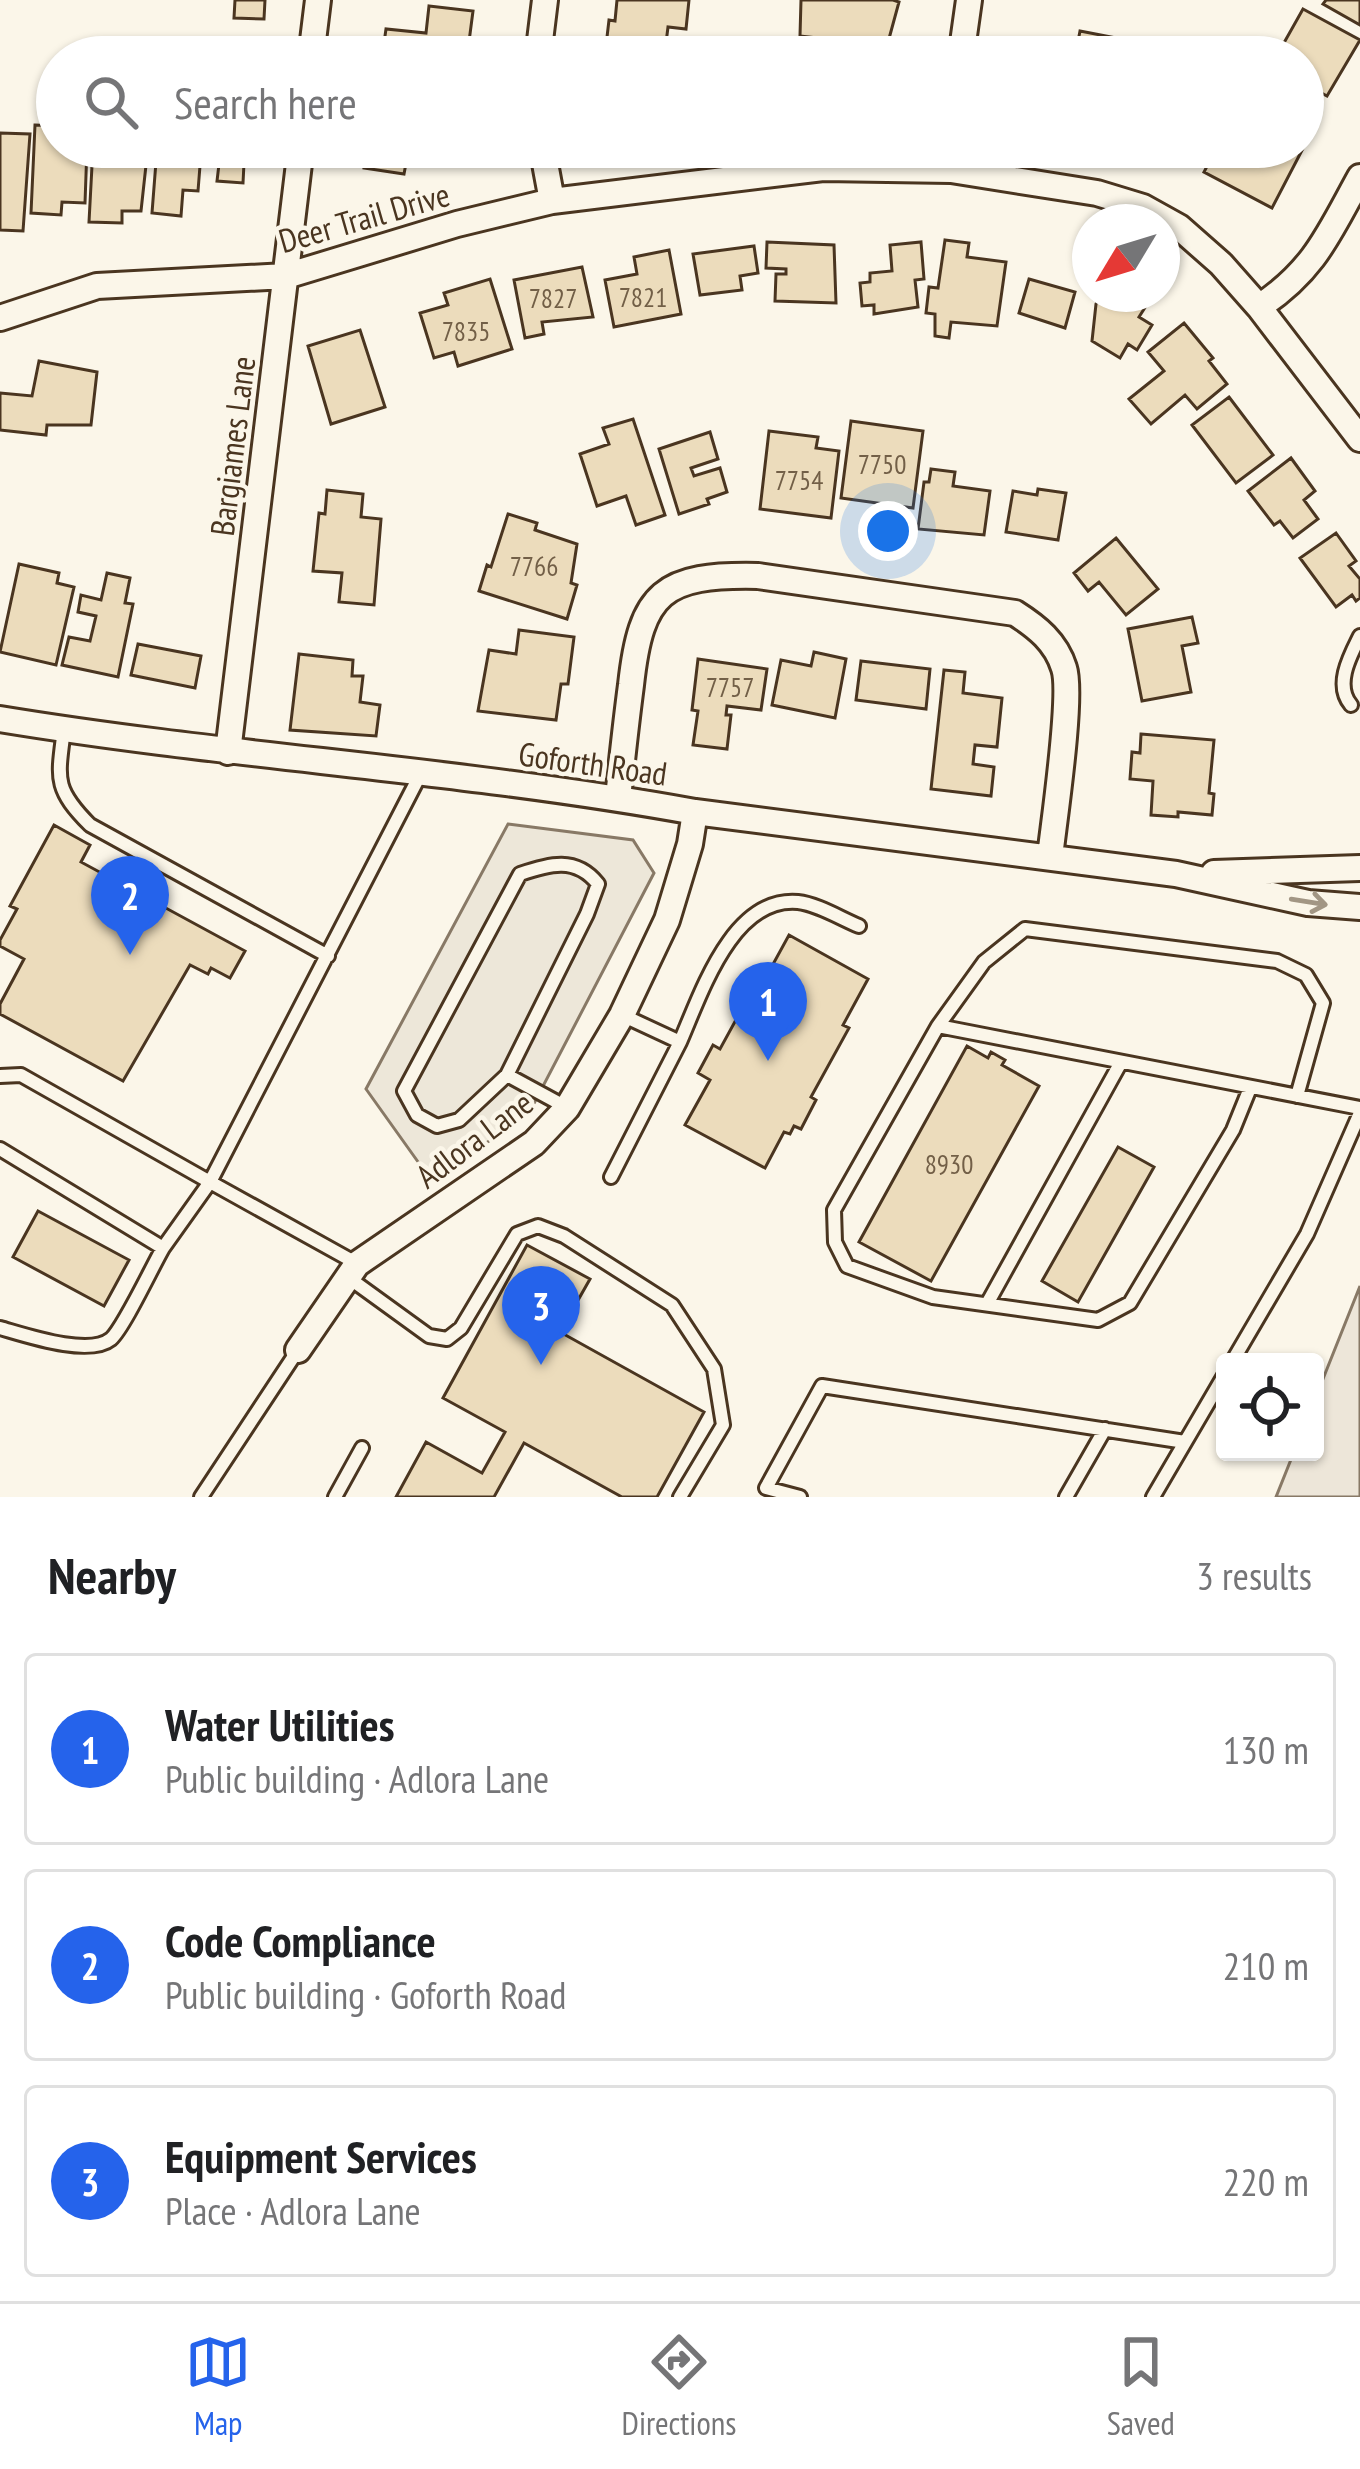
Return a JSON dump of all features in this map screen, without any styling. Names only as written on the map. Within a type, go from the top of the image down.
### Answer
[{"type":"street","points":[[314,36],[318,0]]},
{"type":"street","points":[[540,36],[544,0]]},
{"type":"street","points":[[964,36],[969,0]]},
{"type":"street","name":"Bargiames Lane","points":[[228,752],[299,168]]},
{"type":"street","points":[[546,168],[552,201]]},
{"type":"street","name":"Deer Trail Drive","points":[[0,319],[97,286],[286,276],[457,224],[552,201],[823,168]]},
{"type":"street","name":"Deer Trail Drive","points":[[993,168],[1143,207],[1179,227],[1221,264],[1259,308],[1360,439]]},
{"type":"street","points":[[1259,308],[1314,261],[1360,177]]},
{"type":"street","points":[[618,798],[636,634],[650,606],[693,580],[758,576],[1015,613],[1037,627],[1053,645],[1066,676],[1050,857]]},
{"type":"street","name":"Goforth Road","points":[[0,718],[228,752],[618,798],[1176,874],[1308,902],[1360,907]]},
{"type":"street","name":"Adlora Lane","points":[[298,1350],[352,1270],[534,1143],[567,1108],[622,1015],[667,920],[695,812]]},
{"type":"street","name":"Goforth Road","points":[[1176,874],[1360,868]]},
{"type":"lane","points":[[1351,705],[1344,697],[1342,681],[1360,636]]},
{"type":"lane","points":[[64,729],[58,776],[67,802],[90,824],[328,956]]},
{"type":"lane","points":[[0,1328],[59,1343],[93,1346],[111,1339],[209,1181],[421,773]]},
{"type":"lane","points":[[569,863],[588,872],[598,884],[507,1076],[459,1120],[437,1126],[417,1115],[404,1091],[520,874],[569,863]]},
{"type":"lane","points":[[611,1178],[733,934],[767,905],[799,902],[859,926]]},
{"type":"lane","points":[[1250,1088],[1233,1130],[1130,1303],[1098,1320],[933,1297],[848,1266],[835,1242],[834,1210],[938,1026],[984,962],[1025,929],[1277,961],[1306,975],[1323,1003],[1298,1096]]},
{"type":"lane","points":[[622,1015],[680,1042]]},
{"type":"lane","points":[[938,1026],[1360,1111],[1307,1234],[1237,1353]]},
{"type":"lane","points":[[987,1304],[1121,1062]]},
{"type":"lane","points":[[0,1076],[21,1075],[209,1181],[352,1270],[429,1336],[447,1339],[461,1328],[517,1234],[538,1226],[564,1236],[672,1305],[714,1369],[723,1425],[680,1497]]},
{"type":"lane","points":[[507,1076],[567,1108]]},
{"type":"lane","points":[[0,1149],[164,1249]]},
{"type":"lane","points":[[201,1497],[298,1350]]},
{"type":"lane","points":[[800,1497],[763,1492],[822,1387],[1185,1442]]},
{"type":"lane","points":[[1153,1497],[1216,1389]]},
{"type":"lane","points":[[1066,1497],[1105,1430]]},
{"type":"lane","points":[[335,1497],[362,1448]]},
{"type":"shaded area","points":[[508,824],[633,840],[654,873],[528,1115],[431,1180],[366,1089]]},
{"type":"shaded area","points":[[1360,1286],[1360,1497],[1276,1497],[1290,1461],[1324,1461],[1324,1376]]},
{"type":"building","points":[[235,0],[265,0],[264,19],[234,18]]},
{"type":"building","points":[[617,0],[689,0],[686,29],[668,27],[667,36],[607,36],[609,20],[615,21]]},
{"type":"building","points":[[801,0],[899,2],[890,36],[800,36]]},
{"type":"building","points":[[1326,0],[1360,0],[1360,25],[1323,4]]},
{"type":"building","points":[[429,6],[473,11],[470,36],[385,36],[386,29],[426,33]]},
{"type":"building","points":[[1303,9],[1360,40],[1327,96],[1324,36],[1288,36]]},
{"type":"building","points":[[36,125],[36,168],[86,168],[85,203],[62,202],[61,215],[31,213]]},
{"type":"building","points":[[0,133],[30,134],[23,231],[0,230]]},
{"type":"building","points":[[92,168],[146,168],[141,211],[122,211],[122,223],[89,222]]},
{"type":"building","points":[[156,168],[200,168],[198,191],[183,190],[181,216],[152,213]]},
{"type":"building","points":[[219,168],[244,168],[243,183],[217,181]]},
{"type":"building","points":[[364,168],[405,168],[404,174]]},
{"type":"building","points":[[1206,168],[1293,168],[1272,208],[1204,172]]},
{"type":"building","points":[[945,240],[969,243],[967,257],[1006,262],[997,326],[951,322],[949,338],[935,336],[935,314],[926,313],[929,287],[938,288]]},
{"type":"building","points":[[767,242],[834,245],[836,303],[775,301],[776,274],[786,274],[786,269],[766,268]]},
{"type":"building","points":[[921,242],[924,279],[915,280],[918,307],[874,314],[874,305],[862,306],[860,283],[870,282],[870,273],[892,271],[890,245]]},
{"type":"building","points":[[754,246],[758,273],[740,276],[742,290],[700,295],[693,254]]},
{"type":"building","points":[[669,250],[681,314],[614,327],[605,280],[637,274],[634,257]]},
{"type":"building","points":[[582,267],[593,317],[542,322],[544,334],[525,338],[514,280]]},
{"type":"building","points":[[490,279],[512,349],[458,366],[454,352],[434,358],[420,313],[448,305],[444,293]]},
{"type":"building","points":[[1029,279],[1072,291],[1065,328],[1019,313]]},
{"type":"building","points":[[1095,312],[1142,312],[1139,317],[1152,325],[1137,350],[1128,344],[1120,358],[1092,341]]},
{"type":"building","points":[[1184,323],[1227,384],[1197,409],[1185,395],[1151,424],[1129,399],[1164,371],[1148,352]]},
{"type":"building","points":[[360,330],[385,407],[331,424],[308,346]]},
{"type":"building","points":[[39,361],[97,372],[91,425],[47,425],[46,435],[0,430],[0,393],[32,396]]},
{"type":"building","points":[[1229,397],[1273,455],[1236,483],[1192,425]]},
{"type":"building","points":[[633,419],[665,515],[636,525],[626,496],[597,506],[580,454],[609,444],[603,428]]},
{"type":"building","points":[[851,421],[923,431],[913,508],[841,498]]},
{"type":"building","points":[[769,431],[818,437],[816,448],[839,451],[831,518],[760,509]]},
{"type":"building","points":[[710,432],[718,459],[691,468],[694,476],[720,468],[727,492],[679,514],[659,449]]},
{"type":"building","points":[[1291,458],[1315,491],[1304,500],[1318,519],[1293,538],[1280,521],[1274,525],[1248,491]]},
{"type":"building","points":[[931,469],[955,472],[953,486],[990,491],[984,535],[918,529],[924,482],[929,482]]},
{"type":"building","points":[[1038,489],[1066,493],[1058,540],[1006,532],[1013,491],[1037,495]]},
{"type":"building","points":[[327,490],[363,494],[361,517],[381,519],[374,605],[339,602],[342,573],[313,571],[319,513],[325,514]]},
{"type":"building","points":[[508,514],[537,523],[535,530],[577,544],[571,583],[577,585],[567,619],[479,591]]},
{"type":"building","points":[[1336,533],[1356,561],[1349,566],[1360,579],[1360,598],[1356,601],[1352,595],[1336,607],[1300,558]]},
{"type":"building","points":[[1116,538],[1158,589],[1126,615],[1099,582],[1088,591],[1074,573]]},
{"type":"building","points":[[19,564],[59,573],[57,583],[74,587],[56,665],[0,652]]},
{"type":"building","points":[[107,573],[130,578],[125,603],[133,604],[118,677],[62,665],[69,637],[90,641],[96,616],[78,612],[81,595],[101,600]]},
{"type":"building","points":[[1192,617],[1198,643],[1182,646],[1191,692],[1142,701],[1128,629]]},
{"type":"building","points":[[519,630],[574,637],[568,684],[561,684],[556,720],[478,711],[489,650],[516,654]]},
{"type":"building","points":[[138,644],[201,656],[195,688],[131,675]]},
{"type":"building","points":[[814,652],[846,659],[835,718],[772,705],[781,660],[811,666]]},
{"type":"building","points":[[299,654],[353,660],[352,676],[363,676],[360,702],[380,705],[376,736],[290,730]]},
{"type":"building","points":[[698,659],[767,669],[761,710],[727,706],[726,715],[731,715],[727,749],[693,745]]},
{"type":"building","points":[[861,661],[930,669],[926,709],[856,700]]},
{"type":"building","points":[[944,670],[965,672],[963,693],[1002,698],[997,747],[975,745],[973,764],[994,767],[991,796],[931,789]]},
{"type":"building","points":[[1141,734],[1214,740],[1212,815],[1151,815],[1153,781],[1130,779],[1132,752],[1140,753]]},
{"type":"building","points":[[54,825],[90,845],[81,862],[245,951],[230,978],[211,968],[208,974],[190,965],[123,1081],[0,1014],[0,1004],[24,959],[0,946],[0,940],[17,909],[10,906]]},
{"type":"building","points":[[789,935],[868,979],[843,1025],[849,1028],[811,1097],[816,1100],[801,1129],[794,1126],[790,1134],[784,1132],[765,1168],[685,1125],[710,1080],[698,1073],[713,1045],[720,1049]]},
{"type":"building","points":[[967,1046],[988,1058],[991,1052],[1005,1060],[1002,1065],[1039,1086],[931,1281],[859,1242]]},
{"type":"building","points":[[1118,1147],[1154,1167],[1078,1302],[1042,1281]]},
{"type":"building","points":[[38,1211],[129,1260],[104,1306],[13,1257]]},
{"type":"building","points":[[527,1245],[590,1279],[560,1332],[704,1412],[657,1497],[622,1497],[524,1443],[494,1497],[396,1497],[426,1442],[482,1473],[505,1432],[443,1398]]},
{"type":"place","name":"Code Compliance","points":[[130,955]]},
{"type":"place","name":"Water Utilities","points":[[768,1061]]},
{"type":"place","name":"Equipment Services","points":[[541,1365]]}]
